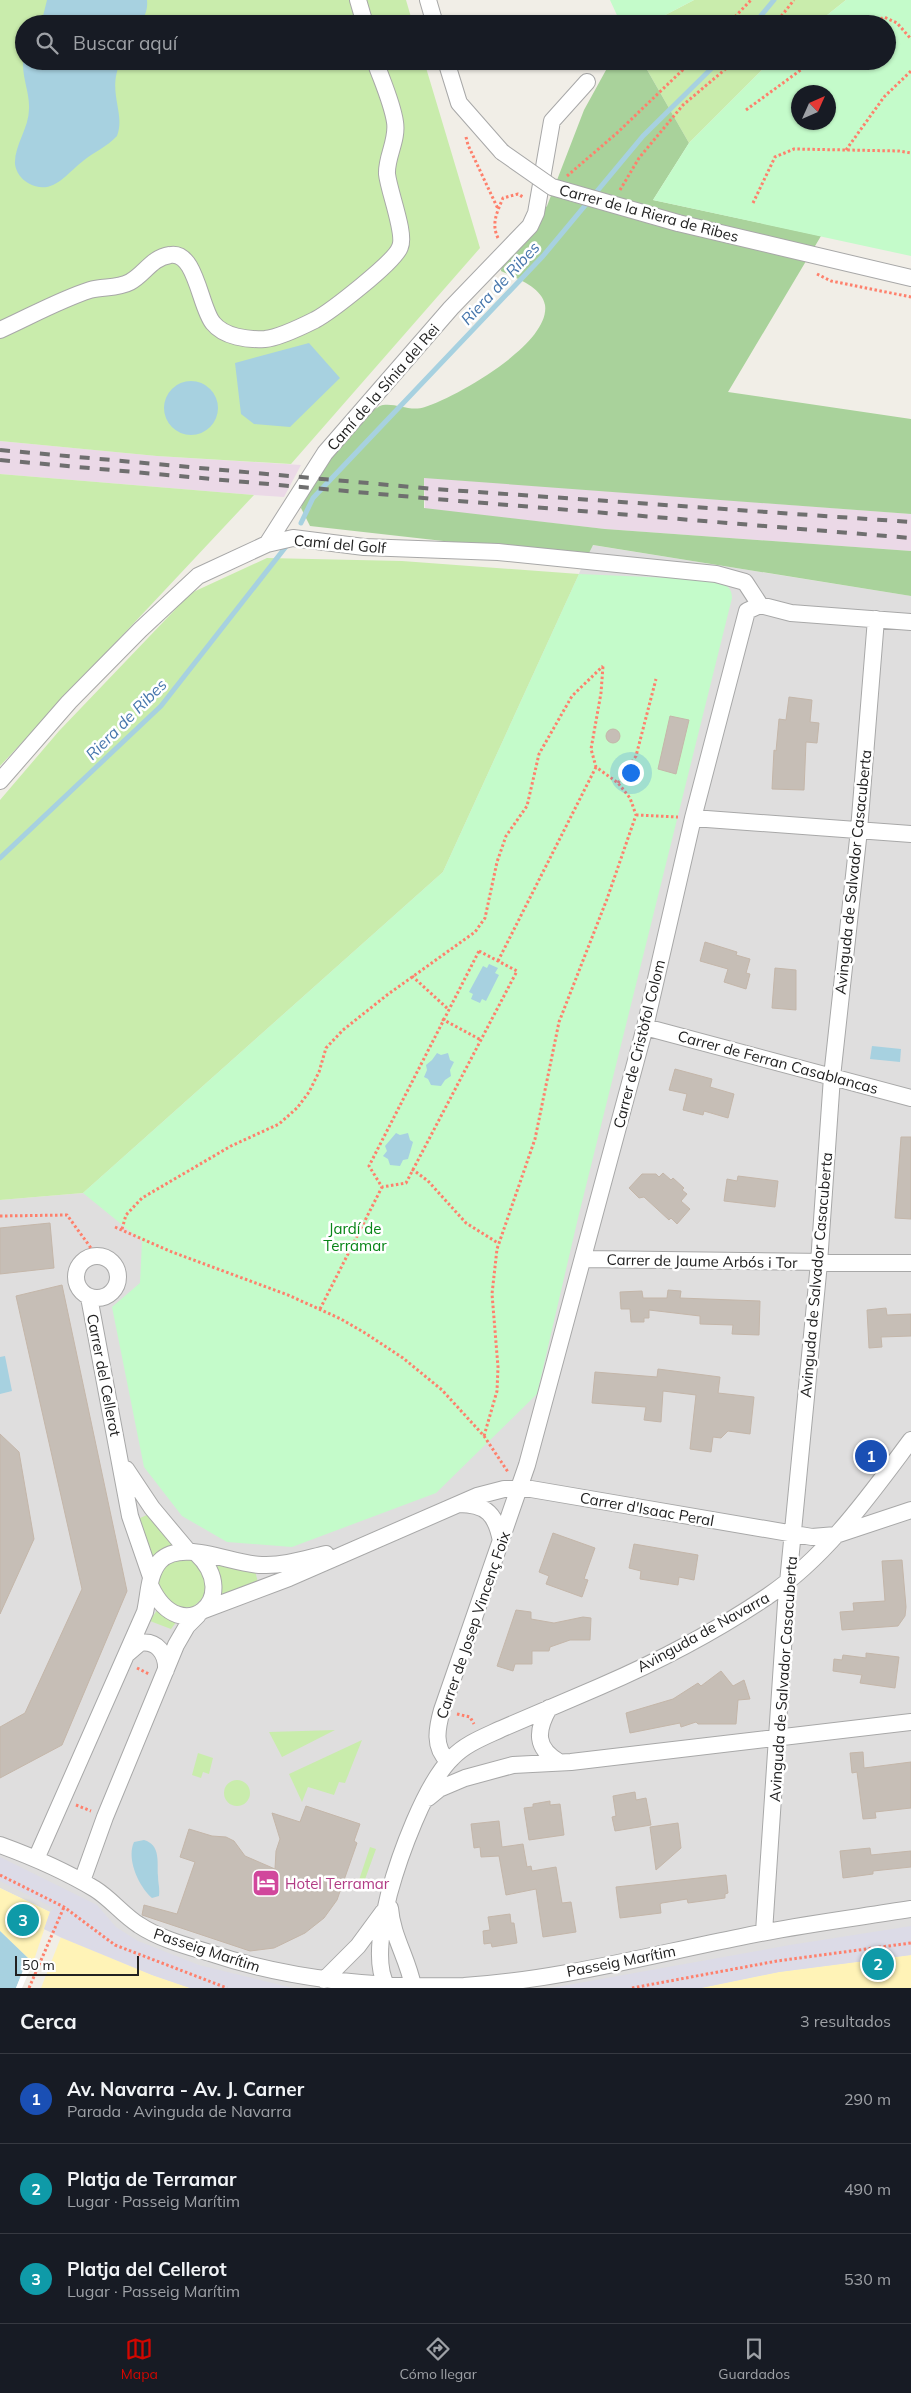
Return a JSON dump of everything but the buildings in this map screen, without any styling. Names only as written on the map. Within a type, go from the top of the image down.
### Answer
[{"type":"street","points":[[358,0],[362,15]]},
{"type":"street","points":[[428,0],[432,15]]},
{"type":"street","points":[[0,330],[91,290],[118,287],[131,282],[151,262],[170,254],[179,256],[194,271],[205,310],[212,323],[222,332],[244,338],[267,339],[316,320],[383,268],[400,248],[402,231],[395,213],[387,172],[395,138],[395,122],[378,70]]},
{"type":"street","name":"Carrer de la Riera de Ribes","points":[[449,70],[459,102],[502,152],[552,187],[678,223],[911,278]]},
{"type":"street","name":"Camí de la Sínia del Rei","points":[[267,544],[325,453],[451,308],[530,226],[536,213],[552,121],[587,82]]},
{"type":"street","name":"Camí del Golf","points":[[0,781],[69,702],[140,630],[198,576],[267,544],[293,538],[364,547],[498,552],[716,574],[745,582],[760,604]]},
{"type":"street","points":[[760,604],[791,613],[911,622]]},
{"type":"street","name":"Carrer de Cristòfol Colom","points":[[519,1489],[584,1259],[645,1026],[693,818],[747,611],[760,604]]},
{"type":"street","name":"Avinguda de Salvador Casacuberta","points":[[764,1932],[789,1580],[819,1263],[832,1077],[859,830],[876,619]]},
{"type":"street","points":[[693,818],[911,834]]},
{"type":"street","name":"Carrer de Ferran Casablancas","points":[[645,1026],[911,1098]]},
{"type":"street","points":[[96,1255],[110,1259],[115,1264],[119,1278],[118,1285],[108,1296],[102,1298],[89,1297],[78,1286],[76,1272],[83,1260],[96,1255]]},
{"type":"street","name":"Carrer de Jaume Arbós i Tor","points":[[584,1259],[911,1263]]},
{"type":"street","name":"Carrer del Cellerot","points":[[89,1297],[130,1516],[151,1582]]},
{"type":"street","name":"Avinguda de Navarra","points":[[448,1761],[459,1751],[477,1741],[672,1653],[750,1608],[789,1580],[836,1535],[911,1440]]},
{"type":"street","name":"Carrer del Cellerot","points":[[119,1453],[134,1484],[192,1552]]},
{"type":"street","name":"Carrer de Josep Vincenç Foix","points":[[448,1761],[439,1750],[440,1719],[519,1489]]},
{"type":"street","name":"Carrer d'Isaac Peral","points":[[201,1613],[290,1578],[491,1491],[531,1489],[794,1535],[836,1535]]},
{"type":"street","points":[[459,1504],[478,1505],[484,1508],[495,1520],[501,1541]]},
{"type":"street","points":[[836,1535],[911,1510]]},
{"type":"street","name":"Carrer d'Isaac Peral","points":[[192,1552],[261,1566],[285,1564],[368,1543]]},
{"type":"street","points":[[36,1859],[144,1612],[154,1569],[164,1558],[174,1553],[192,1552],[206,1562],[213,1576],[214,1586],[201,1613],[184,1631],[164,1674],[105,1817],[82,1882]]},
{"type":"street","points":[[151,1582],[158,1602],[164,1609],[182,1616],[201,1613]]},
{"type":"street","points":[[124,1659],[140,1643],[154,1644],[167,1660],[164,1674]]},
{"type":"street","points":[[549,1708],[541,1727],[539,1738],[543,1749],[559,1762]]},
{"type":"street","points":[[426,1799],[439,1789],[484,1771],[513,1765],[559,1762],[911,1722]]},
{"type":"street","points":[[387,1986],[380,1968],[387,1902],[403,1849],[426,1799],[448,1761]]},
{"type":"street","name":"Passeig Marítim","points":[[0,1845],[36,1859],[82,1882],[108,1898],[128,1917],[149,1931],[213,1954],[292,1975],[387,1986],[464,1986],[544,1977],[764,1932],[911,1909]]},
{"type":"street","points":[[324,1980],[358,1946],[387,1902]]},
{"type":"street","points":[[387,1902],[392,1927],[413,1986]]},
{"type":"path","points":[[737,15],[751,0]]},
{"type":"path","points":[[782,15],[794,0]]},
{"type":"path","points":[[896,23],[911,39]]},
{"type":"path","points":[[564,179],[682,70]]},
{"type":"path","points":[[611,204],[640,158],[683,104],[724,70]]},
{"type":"path","points":[[746,110],[800,70]]},
{"type":"path","points":[[846,150],[884,97],[911,71]]},
{"type":"path","points":[[465,129],[468,146],[498,209]]},
{"type":"path","points":[[752,203],[775,157],[794,149],[899,151],[911,153]]},
{"type":"path","points":[[514,242],[500,242],[495,231],[494,220],[503,198],[518,194],[528,200],[536,213]]},
{"type":"path","points":[[122,1229],[126,1214],[142,1198],[194,1170],[231,1146],[279,1124],[297,1108],[309,1092],[319,1072],[326,1048],[343,1030],[412,976],[475,932],[485,918],[497,862],[506,836],[527,806],[538,754],[572,696],[602,666],[601,693],[591,749],[596,767],[618,783],[630,798],[636,816],[607,899],[559,1022],[535,1139],[498,1244],[492,1294],[498,1367],[496,1391],[484,1436]]},
{"type":"path","points":[[618,783],[636,756],[656,679]]},
{"type":"path","points":[[498,961],[596,767]]},
{"type":"path","points":[[636,816],[693,818]]},
{"type":"path","points":[[479,951],[517,972],[406,1183],[382,1187],[369,1166],[442,1019],[479,951]]},
{"type":"path","points":[[412,976],[448,1009]]},
{"type":"path","points":[[442,1019],[481,1040]]},
{"type":"path","points":[[412,1169],[428,1181],[466,1223],[498,1244]]},
{"type":"path","points":[[320,1310],[382,1187]]},
{"type":"path","points":[[0,1216],[68,1215],[96,1255]]},
{"type":"path","points":[[115,1227],[172,1252],[288,1295],[357,1328],[403,1358],[442,1390],[484,1436],[519,1489]]},
{"type":"path","points":[[124,1659],[164,1674]]},
{"type":"path","points":[[73,1804],[94,1813]]},
{"type":"path","points":[[0,1875],[64,1907],[115,1945],[227,1988]]},
{"type":"path","points":[[29,1988],[64,1907]]},
{"type":"path","points":[[632,1988],[777,1961],[911,1942]]},
{"type":"shaded area","points":[[0,441],[157,456],[301,465],[284,497],[254,495],[0,474]]},
{"type":"shaded area","points":[[424,477],[911,514],[911,551],[605,529],[425,509]]},
{"type":"shaded area","points":[[592,545],[911,596],[911,1955],[779,1972],[701,1988],[190,1988],[152,1975],[44,1929],[50,1912],[0,1888],[0,1200],[83,1193],[443,872]]},
{"type":"shaded area","points":[[0,1857],[97,1905],[116,1927],[138,1941],[199,1965],[293,1988],[190,1988],[152,1975],[62,1938],[44,1929],[50,1912],[54,1908],[0,1881]]},
{"type":"shaded area","points":[[911,1926],[911,1955],[779,1972],[701,1988],[551,1988],[790,1945]]},
{"type":"green space","points":[[0,0],[406,0],[410,15],[15,15],[15,70],[427,70],[480,248],[291,464],[157,456],[0,441]]},
{"type":"green space","points":[[610,0],[694,0],[665,15],[617,15]]},
{"type":"green space","points":[[694,0],[846,0],[827,15],[665,15]]},
{"type":"green space","points":[[846,0],[911,0],[911,256],[653,200],[689,143],[762,70],[896,70],[896,15],[827,15]]},
{"type":"green space","points":[[606,70],[647,70],[689,143],[653,200],[821,236],[728,392],[911,419],[911,514],[424,478],[424,508],[605,529],[911,551],[911,596],[593,545],[587,557],[310,526],[301,508],[308,484],[373,410],[382,405],[419,408],[439,401],[478,381],[499,367],[518,352],[533,336],[543,320],[545,305],[543,299],[528,284],[501,271],[502,257],[547,206],[584,110]]},
{"type":"green space","points":[[647,70],[762,70],[689,143]]},
{"type":"green space","points":[[0,474],[254,495],[0,766]]},
{"type":"green space","points":[[267,558],[402,561],[579,574],[443,872],[83,1193],[0,1200],[0,800],[59,731],[191,593]]},
{"type":"green space","name":"Jardí de Terramar","points":[[579,574],[717,580],[728,587],[732,598],[578,1218],[537,1394],[436,1493],[292,1547],[227,1542],[182,1516],[144,1467],[112,1307],[140,1283],[142,1241],[83,1193],[443,872]]},
{"type":"green space","points":[[149,1514],[179,1544],[150,1563],[138,1519]]},
{"type":"green space","points":[[190,1558],[204,1569],[206,1595],[193,1607],[175,1608],[158,1591],[158,1575],[168,1562]]},
{"type":"green space","points":[[219,1564],[255,1571],[259,1586],[219,1602],[216,1568]]},
{"type":"green space","points":[[157,1610],[177,1621],[171,1629],[150,1621]]},
{"type":"green space","points":[[335,1730],[282,1757],[269,1732]]},
{"type":"green space","points":[[362,1740],[345,1783],[339,1782],[334,1795],[308,1787],[302,1802],[289,1774]]},
{"type":"green space","points":[[198,1753],[213,1758],[209,1774],[203,1772],[201,1778],[192,1775]]},
{"type":"green space","points":[[237,1780],[246,1784],[250,1793],[246,1802],[237,1806],[228,1802],[224,1793],[228,1784]]},
{"type":"green space","points":[[370,1847],[376,1849],[364,1882],[359,1880]]},
{"type":"sand","points":[[0,1888],[50,1912],[34,1960],[28,1958],[0,1931]]},
{"type":"sand","points":[[61,1937],[152,1975],[190,1988],[41,1988]]},
{"type":"sand","points":[[911,1955],[911,1988],[701,1988],[779,1972]]},
{"type":"water","points":[[47,0],[147,0],[144,15],[43,15]]},
{"type":"water","points":[[23,70],[118,70],[115,82],[119,119],[117,136],[51,186],[37,187],[28,183],[18,172],[15,157],[27,123],[28,96]]},
{"type":"water","points":[[309,343],[340,378],[290,427],[254,424],[241,414],[235,363]]},
{"type":"water","points":[[186,381],[196,381],[206,385],[214,393],[218,408],[214,423],[206,431],[196,435],[186,435],[176,431],[168,423],[164,413],[164,403],[168,393],[176,385]]},
{"type":"water","points":[[489,964],[498,968],[495,973],[499,975],[486,1001],[482,999],[480,1003],[471,999],[473,994],[469,992],[483,966],[487,968]]},
{"type":"water","points":[[872,1046],[901,1049],[900,1062],[870,1059]]},
{"type":"water","points":[[437,1053],[441,1055],[448,1053],[450,1060],[454,1062],[450,1070],[451,1076],[441,1086],[431,1085],[428,1079],[424,1077],[427,1070],[426,1065]]},
{"type":"water","points":[[396,1133],[400,1135],[408,1133],[410,1140],[413,1142],[408,1159],[403,1160],[400,1166],[390,1165],[388,1159],[383,1156],[387,1151],[385,1146]]},
{"type":"water","points":[[5,1356],[12,1391],[0,1394],[0,1357]]},
{"type":"water","points":[[144,1840],[149,1842],[156,1850],[158,1860],[159,1896],[152,1898],[138,1880],[133,1864],[132,1849],[134,1842]]},
{"type":"water","points":[[0,1931],[28,1958],[16,1988],[0,1988]]},
{"type":"pier","points":[[28,1958],[34,1960],[22,1988],[16,1988]]},
{"type":"waterway","name":"Riera de Ribes","points":[[762,15],[774,0]]},
{"type":"waterway","name":"Riera de Ribes","points":[[301,523],[313,498],[543,256],[643,136],[710,70]]},
{"type":"waterway","name":"Riera de Ribes","points":[[0,858],[161,706],[288,544]]},
{"type":"railway","points":[[0,450],[434,489],[911,522]]},
{"type":"railway","points":[[0,460],[435,499],[911,538]]},
{"type":"place","name":"Av. Navarra - Av. J. Carner","points":[[871,1456]]},
{"type":"place","name":"Hotel Terramar","points":[[266,1883]]},
{"type":"place","name":"Platja del Cellerot","points":[[23,1920]]},
{"type":"place","name":"Platja de Terramar","points":[[878,1964]]}]
